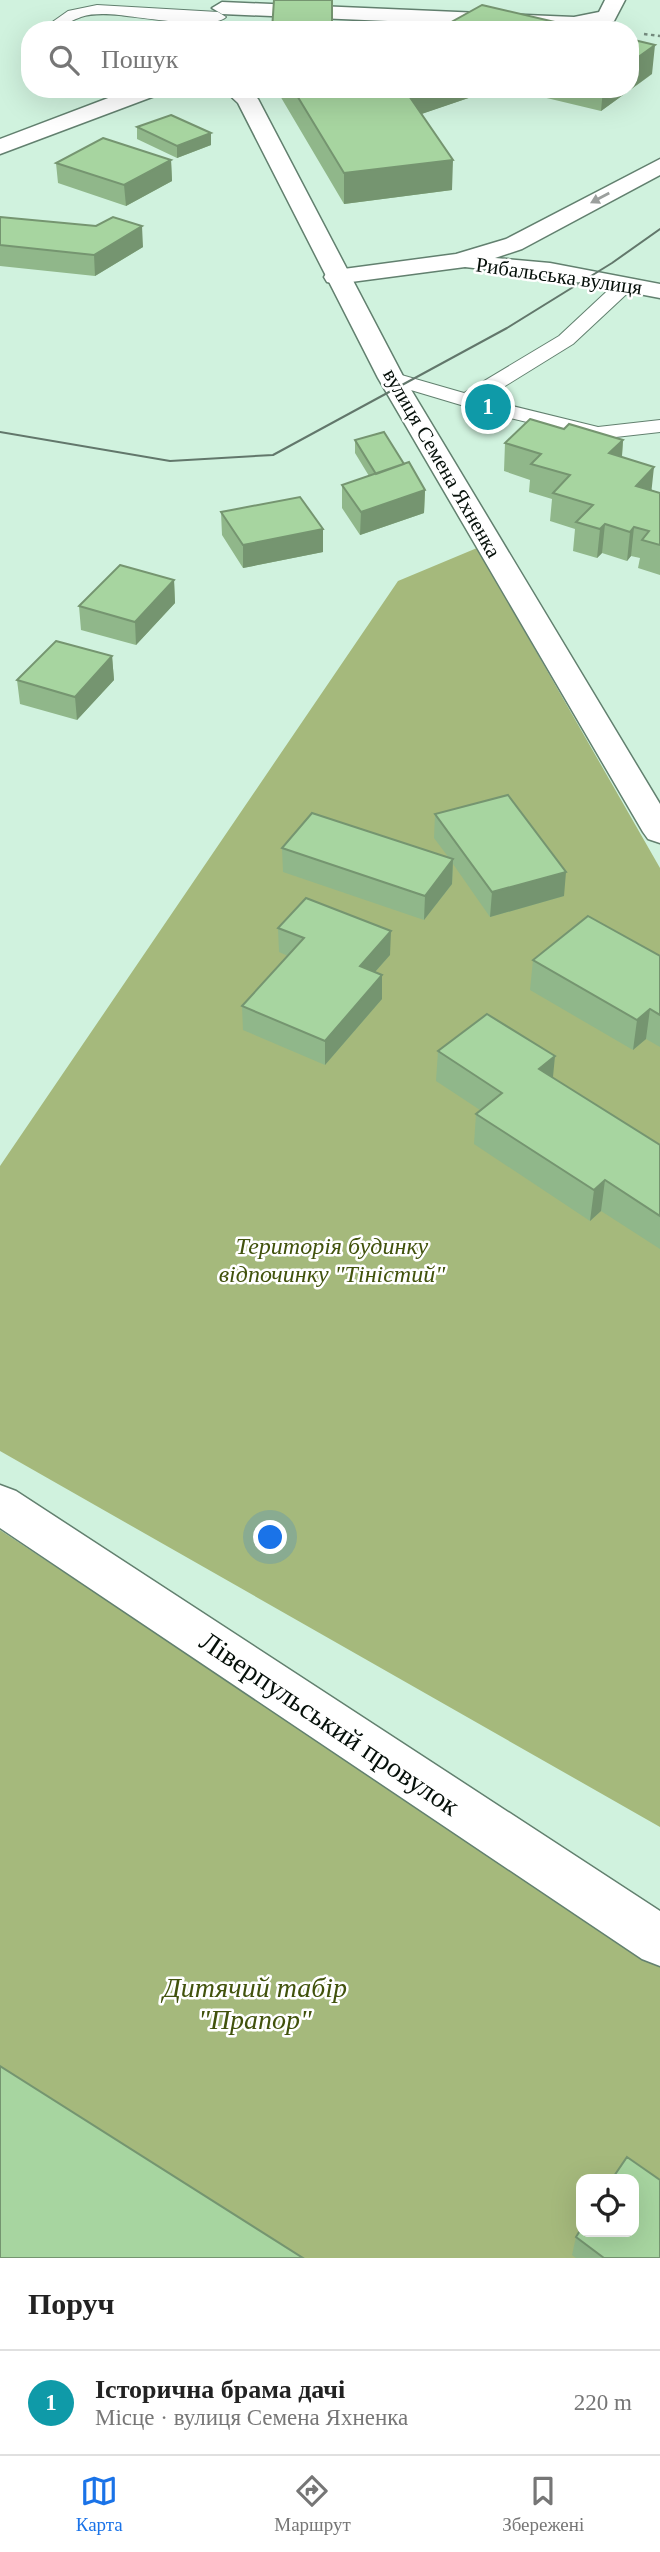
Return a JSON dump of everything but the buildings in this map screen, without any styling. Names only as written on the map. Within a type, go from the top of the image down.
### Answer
[{"type":"street","points":[[585,21],[607,17],[615,0]]},
{"type":"street","points":[[219,14],[495,21]]},
{"type":"street","points":[[0,147],[128,98]]},
{"type":"street","name":"вулиця Семена Яхненка","points":[[246,98],[336,277],[391,378],[660,832]]},
{"type":"street","points":[[336,277],[459,261],[514,244],[660,166]]},
{"type":"street","name":"Рибальська вулиця","points":[[459,261],[550,270],[660,291]]},
{"type":"street","name":"Ліверпульський провулок","points":[[0,1504],[660,1941]]},
{"type":"lane","points":[[62,21],[75,12],[104,5],[151,15],[219,14]]},
{"type":"lane","points":[[468,400],[566,340],[626,284]]},
{"type":"lane","points":[[391,378],[598,433],[660,426]]},
{"type":"green space","name":"Територія будинку відпочинку \"Тіністий\"","points":[[477,548],[660,868],[660,1827],[0,1451],[0,1166],[398,581]]},
{"type":"green space","name":"Дитячий табір \"Прапор\"","points":[[0,1530],[660,1965],[660,2258],[0,2258]]},
{"type":"tram line","points":[[0,432],[170,461],[273,455],[507,328],[612,263],[660,229]]},
{"type":"place","name":"Історична брама дачі","points":[[488,407]]}]
